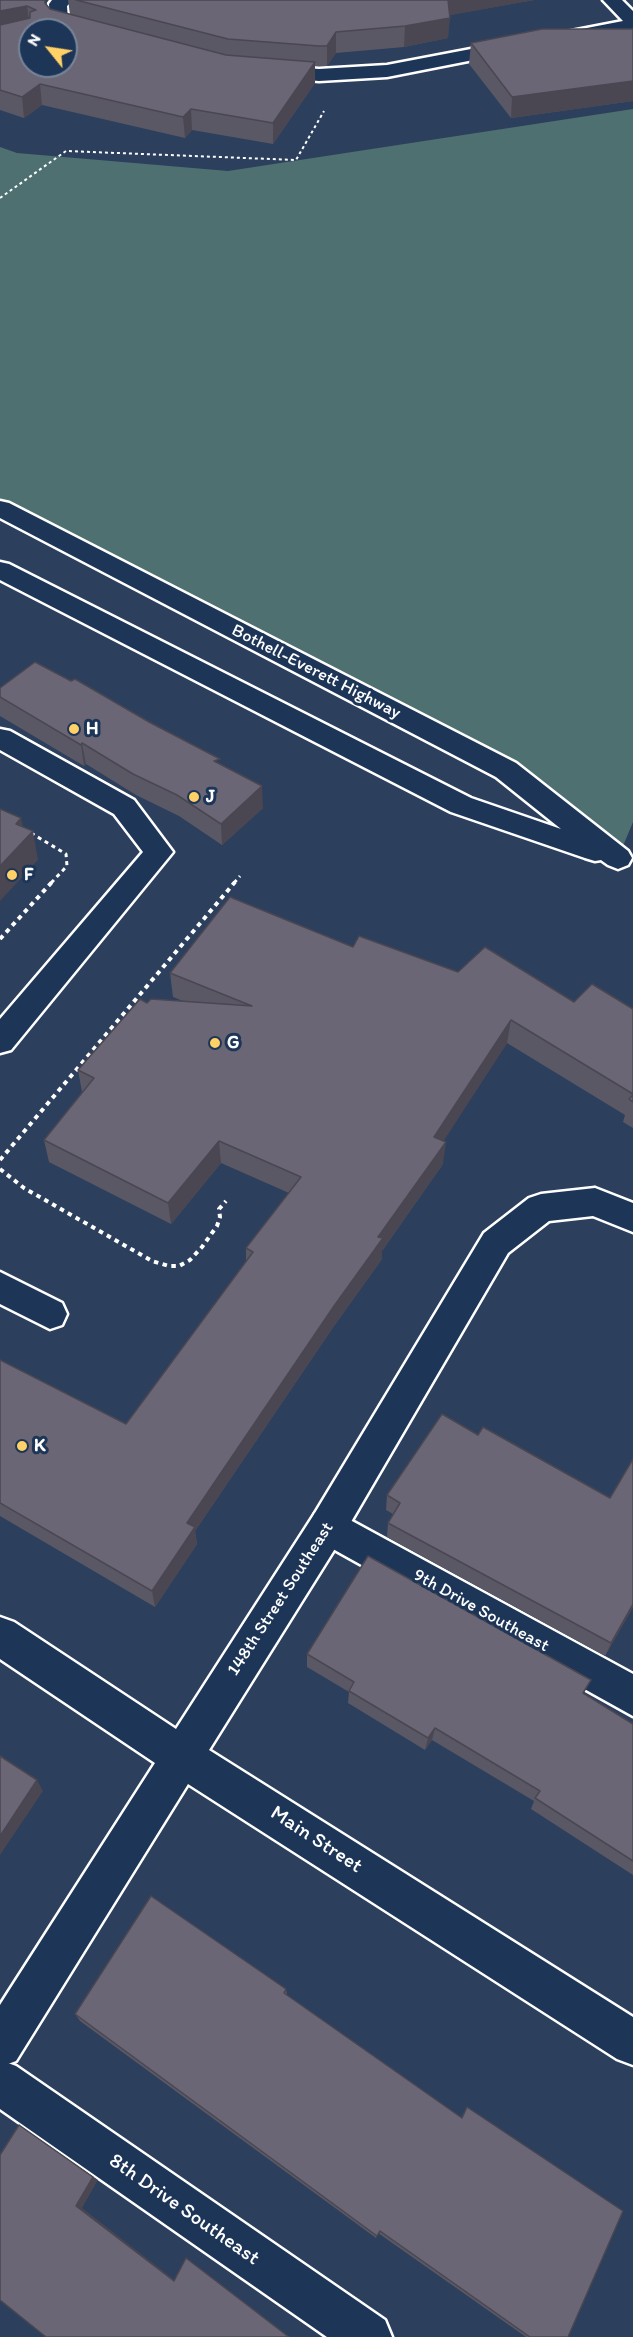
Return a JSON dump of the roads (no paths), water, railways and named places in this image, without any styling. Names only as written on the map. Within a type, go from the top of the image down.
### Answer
[{"type":"street","points":[[59,18],[58,4],[64,0]]},
{"type":"street","points":[[612,0],[633,23]]},
{"type":"street","points":[[551,40],[633,23]]},
{"type":"street","points":[[78,28],[110,36]]},
{"type":"street","points":[[250,70],[319,75],[387,71],[527,45]]},
{"type":"street","name":"Bothell-Everett Highway","points":[[0,508],[506,770],[625,862]]},
{"type":"street","name":"Bothell-Everett Highway","points":[[0,570],[461,805],[625,862]]},
{"type":"street","points":[[0,738],[124,807],[159,852],[0,1041]]},
{"type":"street","name":"148th Street Southeast","points":[[0,2045],[328,1527],[496,1243],[541,1208],[595,1202],[633,1218]]},
{"type":"street","points":[[0,1287],[50,1314]]},
{"type":"street","name":"9th Drive Southeast","points":[[328,1527],[633,1695]]},
{"type":"street","name":"Main Street","points":[[0,1636],[182,1756],[633,2043]]},
{"type":"street","name":"8th Drive Southeast","points":[[0,2082],[363,2335]]},
{"type":"place","name":"H","points":[[74,729]]},
{"type":"place","name":"J","points":[[194,797]]},
{"type":"place","name":"F","points":[[12,875]]},
{"type":"place","name":"G","points":[[215,1043]]},
{"type":"place","name":"K","points":[[22,1446]]}]
